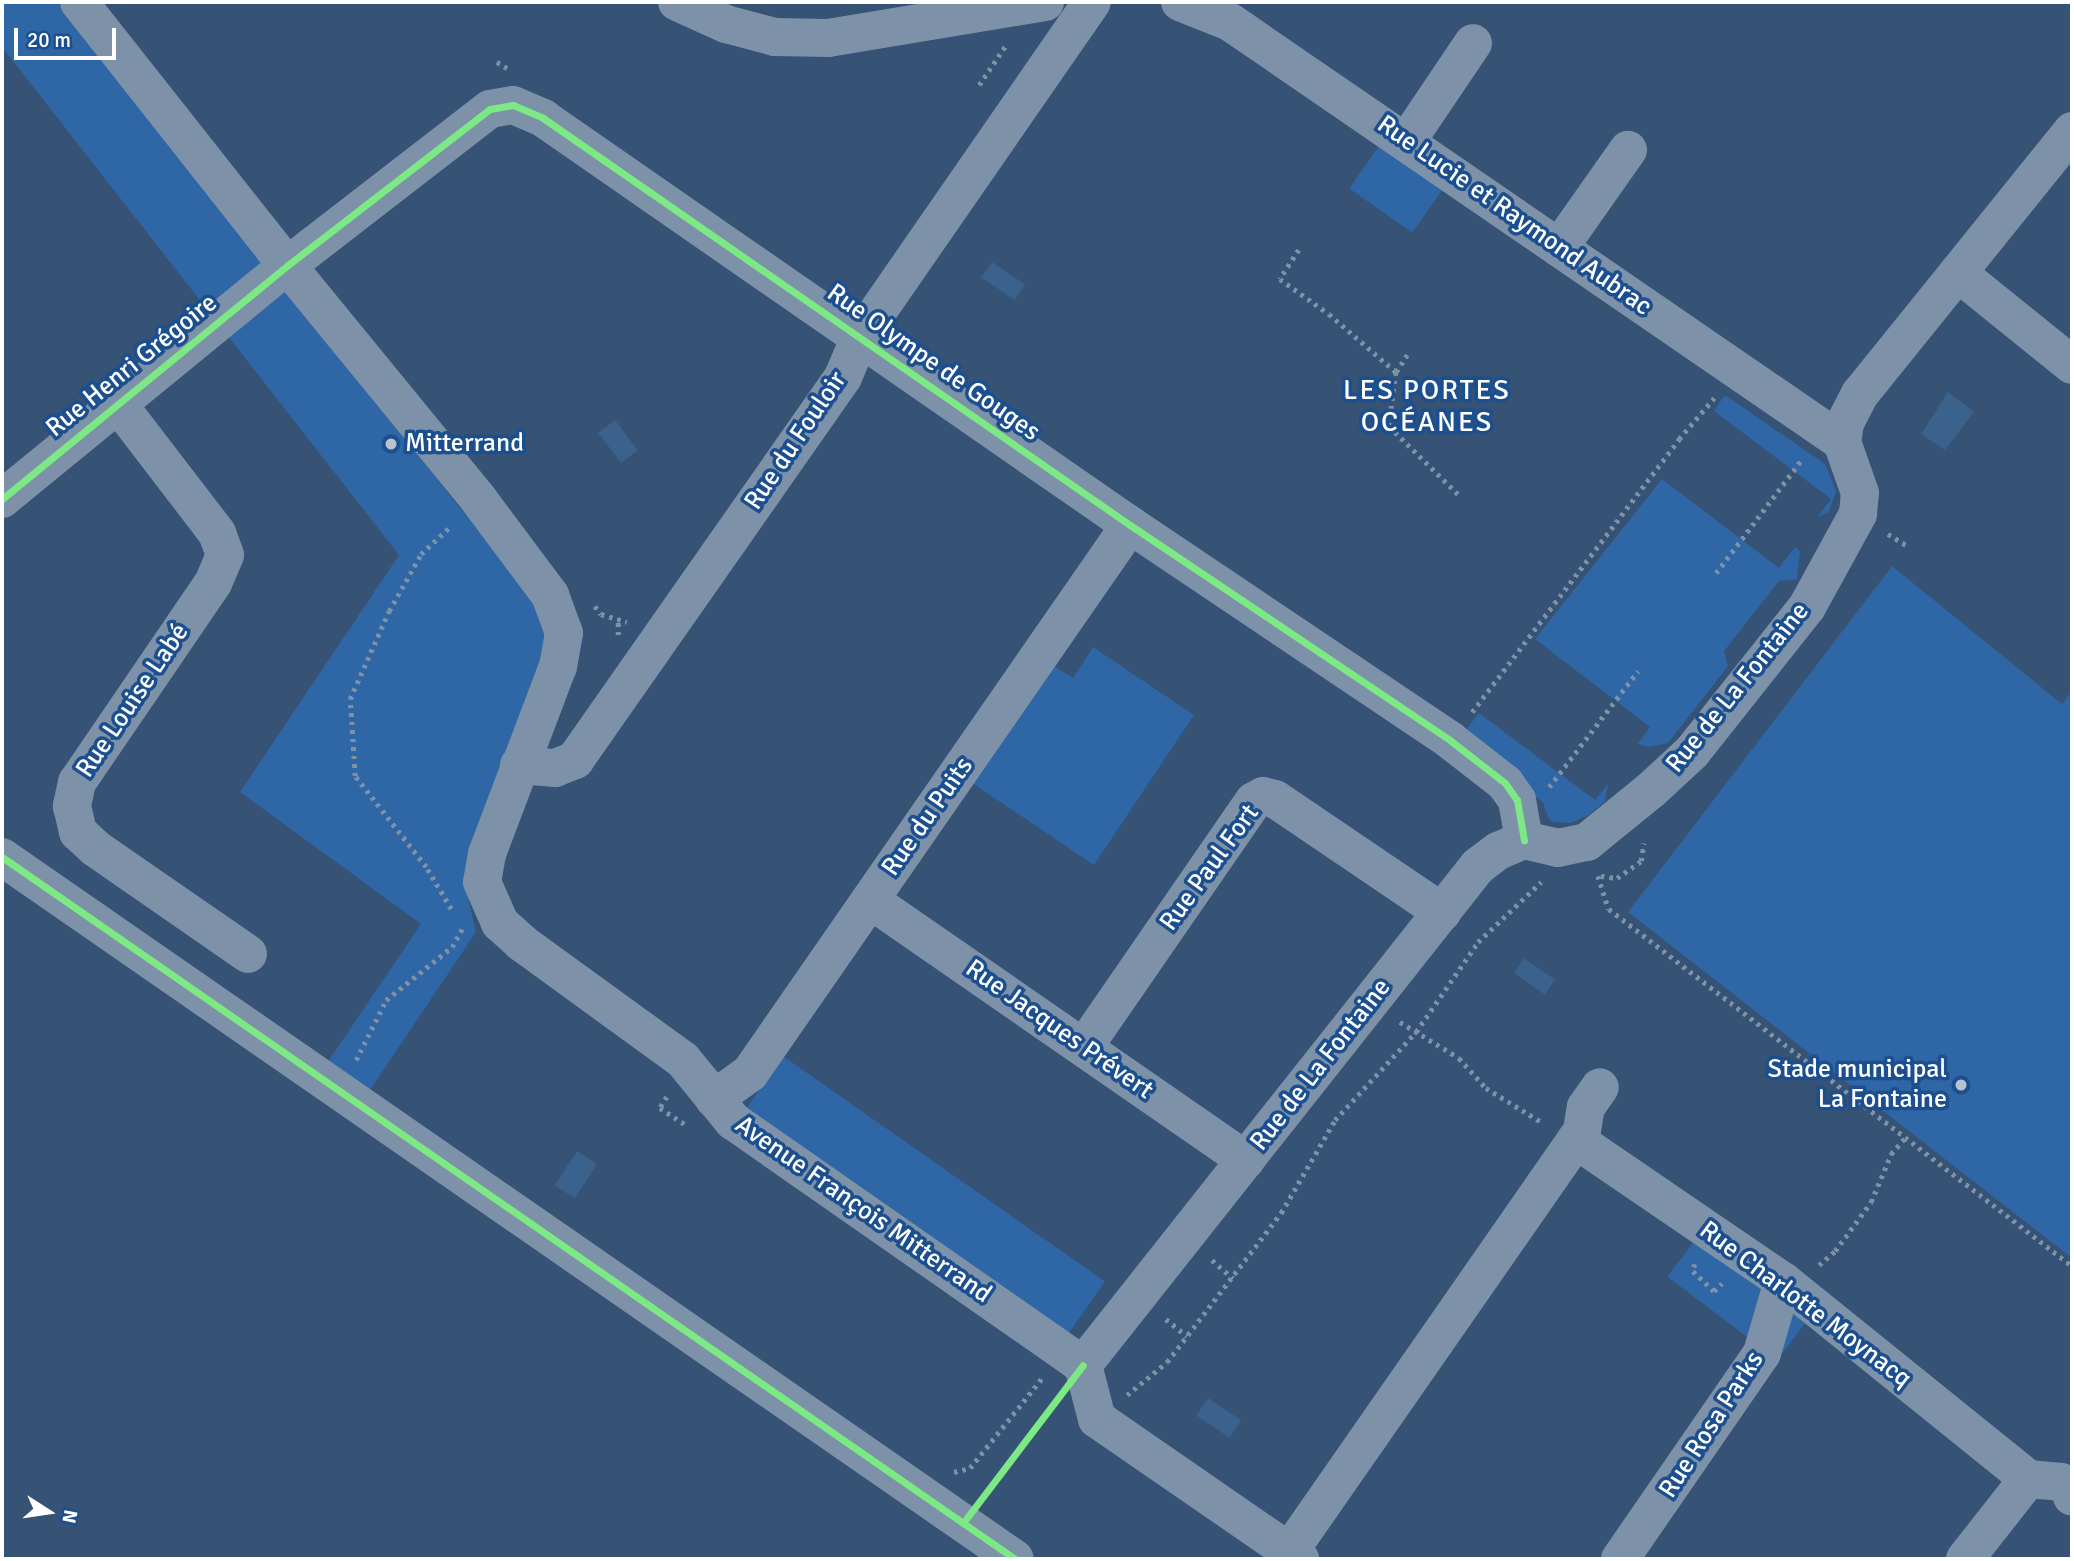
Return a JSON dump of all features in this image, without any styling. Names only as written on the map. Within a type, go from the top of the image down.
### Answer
[{"type":"street","name":"Avenue François Mitterrand","points":[[79,2],[479,500],[550,595],[564,633],[558,666],[487,853],[477,918],[500,923],[522,943],[683,1060],[733,1121],[1073,1358]]},
{"type":"street","points":[[677,2],[726,24],[775,37],[828,38],[894,15],[1045,2]]},
{"type":"street","name":"Rue du Fouloir","points":[[519,765],[555,768],[575,760],[843,377],[860,337],[1093,2]]},
{"type":"street","name":"Rue Lucie et Raymond Aubrac","points":[[1180,2],[1230,22],[1842,442]]},
{"type":"street","points":[[1407,141],[1473,43]]},
{"type":"street","name":"Rue Olympe de Gouges","points":[[288,265],[490,108],[513,105],[544,118],[1130,525],[1451,741],[1505,783],[1517,800]]},
{"type":"street","points":[[1842,442],[1845,423],[1860,394],[2072,131]]},
{"type":"street","points":[[1559,248],[1628,150]]},
{"type":"street","name":"Rue Henri Grégoire","points":[[2,499],[288,265]]},
{"type":"street","points":[[1958,273],[2072,365]]},
{"type":"street","name":"Rue Louise Labé","points":[[118,404],[217,534],[225,555],[213,583],[77,782],[72,806],[78,832],[94,848],[248,954]]},
{"type":"street","name":"Rue de La Fontaine","points":[[1591,864],[1651,790],[1692,752],[1807,607],[1858,514],[1860,493],[1842,442]]},
{"type":"street","name":"Rue du Puits","points":[[714,1099],[750,1073],[1130,525]]},
{"type":"street","name":"Rue Paul Fort","points":[[1084,1047],[1254,802],[1263,796],[1275,799],[1442,912]]},
{"type":"street","points":[[1517,800],[1524,840],[1558,848],[1591,864]]},
{"type":"street","name":"Rue de La Fontaine","points":[[1073,1358],[1246,1160],[1478,866],[1498,851],[1524,840]]},
{"type":"street","points":[[2,857],[1015,1559]]},
{"type":"street","name":"Rue Jacques Prévert","points":[[870,900],[1246,1160]]},
{"type":"street","points":[[1073,1358],[1097,1419],[1294,1556],[1582,1131],[1586,1107],[1600,1087]]},
{"type":"street","name":"Rue Charlotte Moynacq","points":[[1576,1140],[1783,1281],[2028,1479]]},
{"type":"street","name":"Rue Rosa Parks","points":[[1620,1559],[1762,1353],[1783,1281]]},
{"type":"street","points":[[1965,1559],[2028,1479],[2060,1482],[2070,1490],[2072,1497]]},
{"type":"path","points":[[1299,250],[1280,279],[1329,314],[1396,373]]},
{"type":"path","points":[[1409,352],[1396,373],[1389,426],[1458,494]]},
{"type":"path","points":[[1451,741],[1679,439],[1717,394]]},
{"type":"path","points":[[1716,573],[1805,455]]},
{"type":"path","points":[[336,1089],[363,1051],[375,1018],[386,1000],[452,947],[477,918],[426,867],[355,776],[351,699],[389,611],[421,554],[479,500]]},
{"type":"path","points":[[1880,531],[1908,546]]},
{"type":"path","points":[[593,603],[601,614],[638,625]]},
{"type":"path","points":[[613,648],[618,619]]},
{"type":"path","points":[[1517,800],[1532,790],[1536,803],[1638,671]]},
{"type":"path","points":[[1591,864],[1617,878],[1641,861],[1645,835]]},
{"type":"path","points":[[1591,864],[1609,909],[2072,1266]]},
{"type":"path","points":[[1097,1419],[1167,1362],[1281,1213],[1335,1120],[1416,1032],[1478,942],[1544,879]]},
{"type":"path","points":[[1370,1002],[1459,1058],[1486,1088],[1576,1140]]},
{"type":"path","points":[[1783,1281],[1808,1276],[1835,1251],[1871,1202],[1892,1154],[1906,1137]]},
{"type":"path","points":[[905,1484],[970,1468],[1073,1358]]},
{"type":"shaded area","points":[[2,2],[57,2],[539,607],[552,646],[464,882],[476,932],[366,1096],[325,1066],[421,924],[240,792],[399,555],[2,47]]},
{"type":"shaded area","points":[[1379,146],[1442,190],[1412,233],[1349,189]]},
{"type":"shaded area","points":[[992,262],[1025,284],[1015,300],[981,278]]},
{"type":"shaded area","points":[[1948,392],[1974,412],[1945,450],[1921,434]]},
{"type":"shaded area","points":[[1725,395],[1825,464],[1836,491],[1829,512],[1817,518],[1831,499],[1714,411]]},
{"type":"shaded area","points":[[615,420],[638,450],[621,463],[598,433]]},
{"type":"shaded area","points":[[1662,479],[1779,568],[1795,547],[1800,551],[1797,579],[1779,581],[1724,651],[1728,666],[1668,743],[1649,747],[1638,744],[1650,727],[1535,639]]},
{"type":"shaded area","name":"Stade municipal La Fontaine","points":[[1892,566],[2062,704],[2072,691],[2072,1258],[1628,912]]},
{"type":"shaded area","points":[[1093,647],[1194,715],[1094,865],[972,783],[1051,664],[1073,678]]},
{"type":"shaded area","points":[[1479,713],[1595,800],[1608,784],[1605,801],[1589,815],[1571,823],[1553,822],[1548,818],[1543,802],[1459,739]]},
{"type":"shaded area","points":[[1524,958],[1555,980],[1545,995],[1514,973]]},
{"type":"shaded area","points":[[783,1056],[1105,1281],[1065,1338],[743,1113]]},
{"type":"shaded area","points":[[577,1151],[597,1164],[575,1198],[555,1185]]},
{"type":"shaded area","points":[[1698,1236],[1808,1319],[1778,1360],[1667,1277]]},
{"type":"shaded area","points":[[1208,1398],[1241,1420],[1229,1438],[1196,1415]]},
{"type":"cycle path","points":[[2,499],[288,265],[490,109],[513,105],[543,118],[1130,525],[1451,741],[1505,783],[1517,800],[1524,840]]},
{"type":"cycle path","points":[[2,857],[1015,1559]]},
{"type":"cycle path","points":[[963,1523],[1083,1365]]},
{"type":"place","name":"Mitterrand","points":[[391,444]]},
{"type":"place","name":"Stade municipal La Fontaine","points":[[1961,1085]]},
{"type":"district","name":"LES PORTES OCÉANES","points":[[1427,406]]}]
